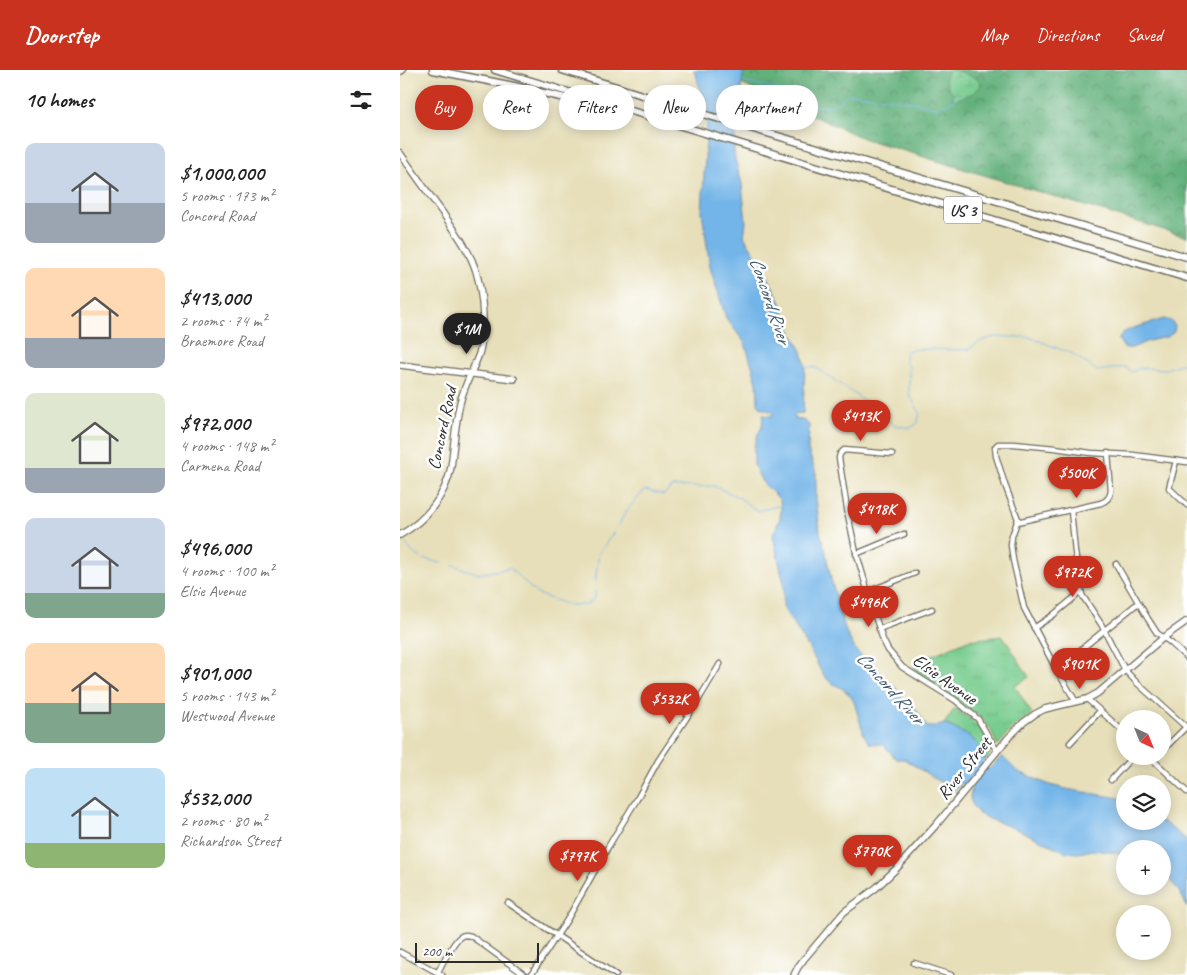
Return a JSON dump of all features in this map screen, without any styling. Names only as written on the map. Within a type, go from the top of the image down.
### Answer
[{"type":"highway","points":[[433,70],[559,97]]},
{"type":"highway","name":"US 3","points":[[495,70],[559,89]]},
{"type":"highway","name":"US 3","points":[[562,70],[703,114],[1187,257]]},
{"type":"highway","name":"US 3","points":[[634,111],[1187,278]]},
{"type":"main road","name":"Concord Road","points":[[400,154],[467,249],[475,268],[480,290],[483,325],[480,348],[459,408],[450,469],[443,489],[425,517],[400,535]]},
{"type":"main road","points":[[400,365],[514,378]]},
{"type":"main road","name":"River Street","points":[[794,975],[808,953],[844,912],[876,888],[897,868],[937,824],[1017,728],[1035,714],[1050,707],[1076,702],[1098,693],[1163,638],[1187,621]]},
{"type":"street","points":[[1076,702],[1055,667],[1022,604],[1013,560],[1012,539],[1017,516],[1005,485],[995,447],[998,444],[1014,444],[1187,462]]},
{"type":"street","name":"Elsie Avenue","points":[[892,454],[847,450],[840,454],[848,515],[856,554],[879,629],[888,650],[902,667],[955,700],[978,719],[997,752]]},
{"type":"street","points":[[1017,522],[1103,502],[1109,497],[1111,489],[1108,453]]},
{"type":"street","points":[[1176,461],[1169,488],[1187,505]]},
{"type":"street","points":[[848,515],[883,502]]},
{"type":"street","points":[[1072,510],[1075,552],[1081,592],[1125,670],[1186,727],[1171,742]]},
{"type":"street","points":[[856,554],[904,534]]},
{"type":"street","points":[[1116,564],[1154,628],[1187,658]]},
{"type":"street","points":[[867,592],[915,573]]},
{"type":"street","points":[[1034,628],[1081,592]]},
{"type":"street","points":[[1055,667],[1072,657],[1138,602]]},
{"type":"street","points":[[879,629],[932,610]]},
{"type":"street","points":[[531,975],[575,907],[658,761],[720,664]]},
{"type":"street","points":[[1086,699],[1116,725]]},
{"type":"street","points":[[1070,743],[1100,711]]},
{"type":"street","points":[[1111,780],[1124,765]]},
{"type":"street","points":[[1160,765],[1187,792]]},
{"type":"street","points":[[508,903],[616,975]]},
{"type":"street","points":[[400,952],[440,974],[455,942],[461,936],[472,936],[525,975]]},
{"type":"street","points":[[914,963],[950,975]]},
{"type":"green space","points":[[744,70],[1187,70],[1187,237],[865,139],[818,118],[818,85],[741,84]]},
{"type":"green space","points":[[950,70],[978,79],[981,84],[979,88],[973,93],[956,100],[945,78]]},
{"type":"green space","points":[[1003,636],[1029,677],[1015,686],[1032,714],[1013,728],[997,746],[992,732],[983,719],[916,671],[914,666],[916,662],[968,640]]},
{"type":"green space","points":[[955,708],[974,722],[987,739],[990,755],[985,761],[985,754],[971,737],[944,724]]},
{"type":"water","name":"Concord River","points":[[693,70],[744,70],[742,85],[716,85],[716,130],[736,130],[734,151],[742,184],[746,222],[744,236],[764,269],[782,305],[786,322],[802,351],[805,365],[803,413],[795,414],[794,418],[805,421],[809,425],[808,450],[816,473],[816,498],[820,532],[846,632],[856,651],[895,687],[904,701],[912,703],[927,727],[944,724],[971,737],[985,754],[985,761],[982,764],[989,769],[1002,756],[1017,771],[1050,785],[1116,797],[1116,830],[1171,830],[1171,828],[1187,840],[1187,908],[1180,893],[1171,881],[1171,840],[1116,840],[1116,853],[1093,850],[1078,853],[1066,852],[979,814],[970,798],[972,788],[962,783],[957,789],[949,789],[949,784],[940,782],[904,759],[896,759],[884,745],[869,743],[864,735],[850,695],[830,682],[822,673],[809,648],[787,614],[783,607],[784,584],[773,535],[780,518],[780,500],[762,482],[754,465],[754,447],[762,427],[763,415],[773,416],[773,412],[761,408],[758,403],[757,382],[745,343],[726,318],[710,267],[702,211],[708,105],[706,101],[706,85],[699,85]]},
{"type":"water","points":[[1164,319],[1171,321],[1175,326],[1174,332],[1167,337],[1148,341],[1132,348],[1124,348],[1119,340],[1123,333],[1130,329]]},
{"type":"waterway","points":[[740,82],[770,87],[818,107],[834,104],[848,95],[857,94],[914,102],[938,108],[951,102],[960,93]]},
{"type":"waterway","points":[[805,367],[815,367],[875,408],[894,425],[910,428],[917,424],[920,413],[909,394],[909,366],[905,362],[906,351],[920,349],[968,350],[979,342],[993,337],[1029,337],[1073,354],[1097,371],[1125,367],[1132,372],[1140,368],[1166,369],[1187,362]]},
{"type":"waterway","points":[[453,565],[479,574],[510,568],[537,594],[569,605],[586,605],[595,598],[599,553],[627,510],[645,490],[664,495],[672,487],[714,486],[740,498],[757,511],[780,507]]},
{"type":"waterway","points":[[405,543],[412,552],[421,558]]},
{"type":"waterway","points":[[425,559],[441,563]]}]
